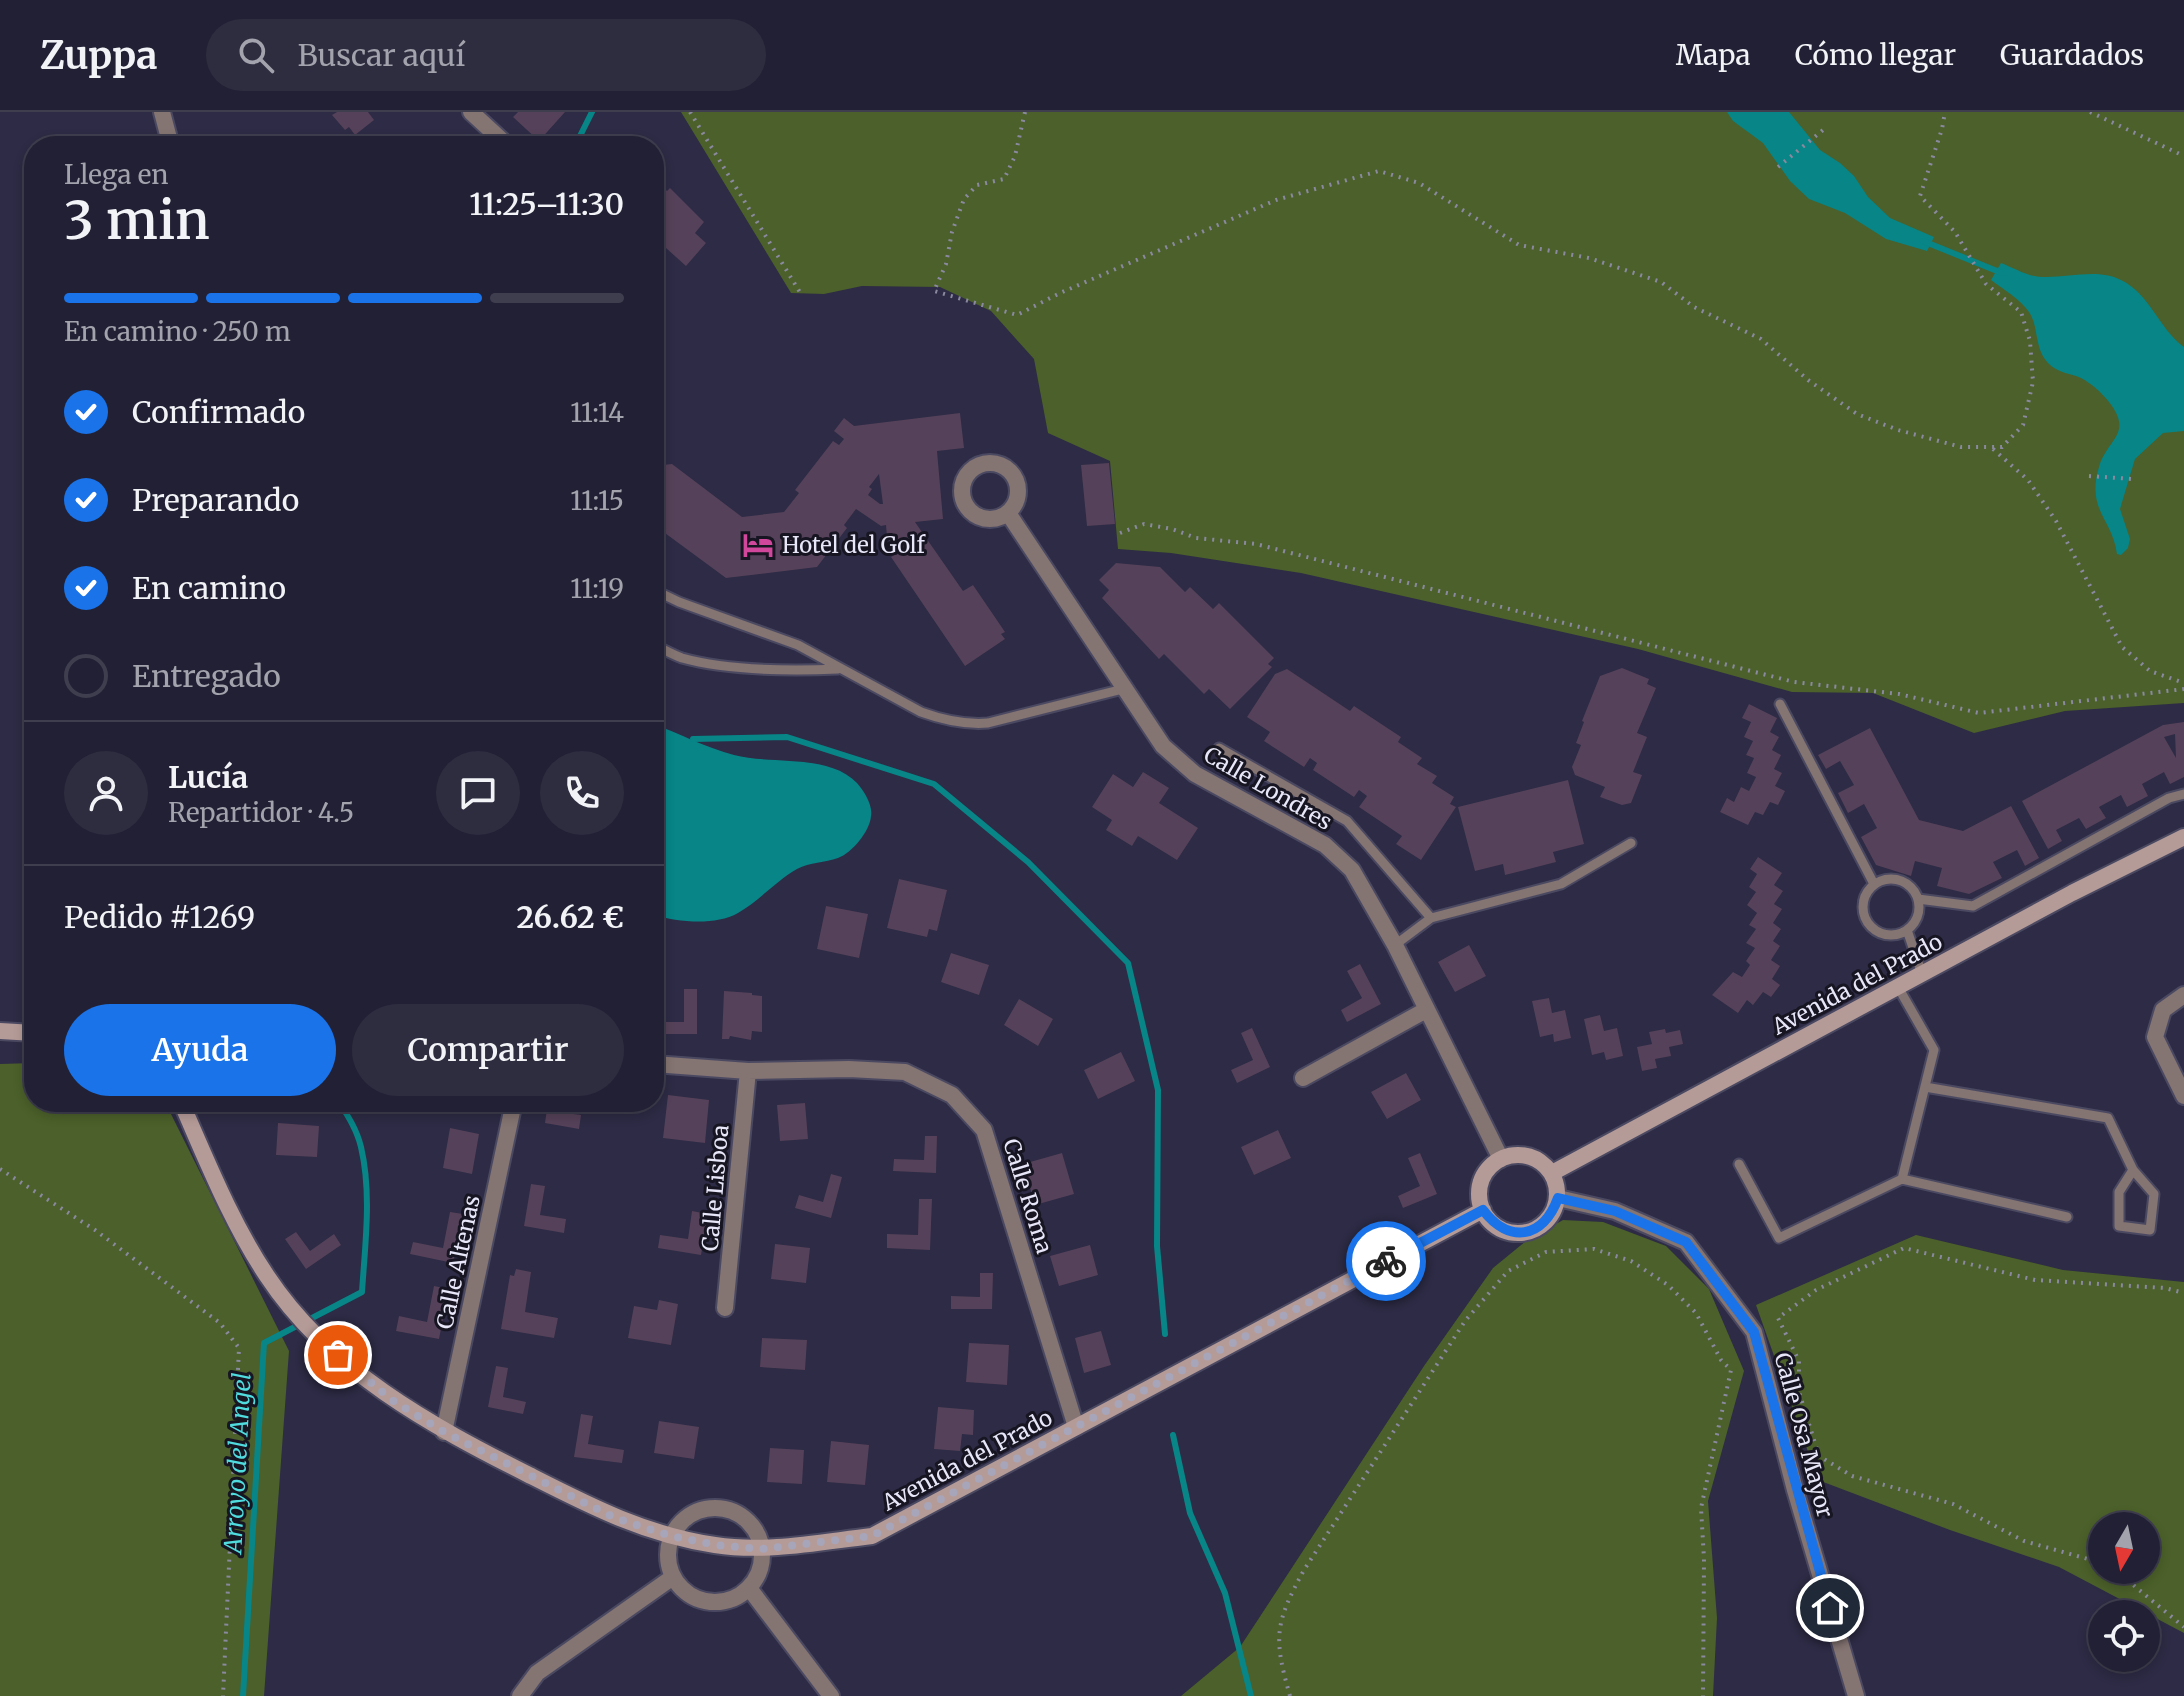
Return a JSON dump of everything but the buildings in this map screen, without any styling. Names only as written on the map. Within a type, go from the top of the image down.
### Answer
[{"type":"street","points":[[162,112],[168,136]]},
{"type":"street","points":[[471,112],[497,136]]},
{"type":"street","name":"Calle Londres","points":[[1008,513],[1163,746],[1195,774],[1325,845],[1352,870],[1395,945],[1501,1159]]},
{"type":"street","name":"Avenida del Prado","points":[[1552,1173],[2072,893],[2184,837]]},
{"type":"street","points":[[2184,995],[2163,1010],[2155,1037],[2184,1096]]},
{"type":"street","points":[[1303,1078],[1426,1010]]},
{"type":"street","points":[[0,1031],[24,1032]]},
{"type":"street","name":"Calle Roma","points":[[664,1065],[748,1071],[849,1069],[905,1072],[952,1095],[984,1130],[1076,1427]]},
{"type":"street","name":"Calle Lisboa","points":[[725,1308],[748,1071]]},
{"type":"street","name":"Avenida del Prado","points":[[185,1112],[233,1218],[267,1277],[338,1355],[392,1400],[444,1432],[615,1518],[671,1536],[716,1545],[762,1549],[872,1536],[1483,1210]]},
{"type":"street","name":"Calle Altenas","points":[[444,1432],[512,1112]]},
{"type":"street","points":[[1520,1155],[1538,1160],[1552,1173],[1558,1198],[1552,1214],[1540,1226],[1524,1232],[1508,1231],[1493,1223],[1483,1210],[1480,1200],[1482,1180],[1493,1164],[1501,1159],[1520,1155]]},
{"type":"street","name":"Calle Osa Mayor","points":[[1558,1198],[1615,1211],[1686,1242],[1754,1332],[1795,1490],[1856,1696]]},
{"type":"street","points":[[706,1508],[736,1512],[749,1521],[758,1534],[762,1549],[758,1576],[737,1597],[723,1602],[694,1598],[681,1589],[668,1564],[667,1550],[679,1523],[706,1508]]},
{"type":"street","points":[[520,1696],[537,1673],[673,1577]]},
{"type":"street","points":[[749,1588],[831,1696]]},
{"type":"lane","points":[[664,594],[798,645],[921,712],[969,725],[1009,719],[1123,689]]},
{"type":"lane","points":[[664,650],[682,658],[721,664],[786,671],[838,669]]},
{"type":"lane","points":[[1780,704],[1874,884]]},
{"type":"lane","points":[[1219,748],[1347,821],[1431,918]]},
{"type":"lane","points":[[1918,899],[1973,906],[2169,798],[2184,794]]},
{"type":"lane","points":[[1395,945],[1431,918],[1561,884],[1631,843]]},
{"type":"lane","points":[[1886,879],[1900,880],[1911,888],[1918,899],[1919,911],[1907,930],[1891,935],[1874,930],[1864,916],[1864,898],[1874,884],[1886,879]]},
{"type":"lane","points":[[1907,930],[1922,974]]},
{"type":"lane","points":[[1898,987],[1934,1050],[1902,1179]]},
{"type":"lane","points":[[1925,1087],[2108,1118],[2133,1170],[2154,1194],[2150,1230],[2119,1226],[2119,1192],[2133,1170]]},
{"type":"lane","points":[[1739,1164],[1779,1238],[1902,1179],[2067,1217]]},
{"type":"path","points":[[690,112],[801,294]]},
{"type":"path","points":[[1025,112],[1015,156],[1004,179],[977,185],[964,199],[952,232],[946,264],[934,291],[1017,315],[1060,293],[1276,200],[1379,171],[1419,183],[1519,245],[1589,258],[1661,282],[1694,307],[1761,339],[1808,380],[1857,414],[1898,430],[1961,447],[2002,447],[2023,425],[2033,382],[2030,341],[2021,312],[1986,284],[1955,232],[1920,196],[1945,112]]},
{"type":"path","points":[[2090,112],[2184,156]]},
{"type":"path","points":[[1778,167],[1823,130]]},
{"type":"path","points":[[1991,447],[2028,480],[2056,521],[2122,647],[2150,671],[2184,683]]},
{"type":"path","points":[[2089,476],[2132,479]]},
{"type":"path","points":[[1120,533],[1144,524],[1172,529],[1196,538],[1256,544],[1794,682],[1899,694],[1979,713],[2184,689]]},
{"type":"path","points":[[0,1169],[95,1230],[208,1313],[239,1348],[223,1696]]},
{"type":"path","points":[[2088,1559],[2024,1541],[1953,1504],[1852,1476],[1819,1456],[1799,1392],[1799,1361],[1778,1318],[1816,1290],[1904,1248],[2035,1280],[2165,1288],[2184,1293]]},
{"type":"path","points":[[1290,1696],[1278,1635],[1283,1608],[1304,1570],[1465,1321],[1508,1271],[1546,1252],[1594,1249],[1631,1261],[1668,1285],[1696,1313],[1721,1360],[1731,1370],[1701,1508],[1704,1559],[1703,1696]]},
{"type":"path","points":[[2132,1584],[2184,1627]]},
{"type":"shaded area","points":[[681,112],[2184,112],[2184,703],[2065,711],[1974,733],[1873,693],[1792,692],[1638,649],[1301,573],[1171,553],[1118,549],[1110,461],[1048,433],[1034,359],[991,311],[940,287],[862,286],[824,294],[791,293]]},
{"type":"shaded area","points":[[1727,112],[1789,112],[1820,150],[1854,176],[1868,197],[1890,218],[1934,237],[1927,251],[1886,239],[1845,213],[1809,199],[1790,181],[1763,143],[1733,121]]},
{"type":"shaded area","points":[[2001,263],[2037,277],[2092,274],[2121,280],[2140,294],[2175,340],[2184,347],[2184,431],[2163,433],[2135,459],[2120,509],[2130,539],[2128,548],[2121,555],[2117,554],[2096,494],[2099,467],[2119,429],[2116,413],[2096,388],[2048,363],[2029,312],[1991,280]]},
{"type":"shaded area","points":[[664,728],[734,755],[831,767],[857,783],[865,794],[871,812],[867,828],[864,835],[843,855],[797,869],[746,908],[729,917],[696,922],[664,917]]},
{"type":"shaded area","points":[[24,1063],[24,1112],[170,1112],[289,1351],[264,1696],[0,1696],[0,1064]]},
{"type":"shaded area","points":[[1563,1220],[1603,1222],[1666,1246],[1709,1289],[1744,1371],[1708,1501],[1717,1618],[1713,1696],[1181,1696],[1240,1647],[1424,1366],[1493,1268],[1526,1241]]},
{"type":"shaded area","points":[[1916,1235],[2063,1270],[2184,1282],[2184,1633],[2160,1620],[2160,1600],[2122,1600],[2091,1584],[2160,1584],[2160,1512],[2088,1512],[2088,1582],[2059,1567],[1818,1480],[1756,1305]]},
{"type":"waterway","points":[[580,136],[592,112]]},
{"type":"waterway","points":[[1923,241],[2002,273]]},
{"type":"waterway","points":[[693,739],[787,737],[934,784],[1028,862],[1128,963],[1158,1090],[1157,1246],[1165,1334]]},
{"type":"waterway","name":"Arroyo del Angel","points":[[243,1696],[264,1343],[362,1292],[366,1183],[361,1147],[345,1112]]},
{"type":"waterway","points":[[1173,1435],[1190,1513],[1225,1593],[1251,1696]]},
{"type":"way so far","points":[[338,1355],[392,1400],[444,1432],[615,1518],[671,1536],[716,1545],[762,1549],[872,1536],[1386,1261]]},
{"type":"place","name":"Hotel del Golf","points":[[758,545]]},
{"type":"route","points":[[1386,1261],[1483,1210],[1493,1223],[1508,1231],[1524,1232],[1540,1226],[1552,1214],[1558,1198],[1615,1211],[1686,1242],[1754,1332],[1795,1490],[1830,1608]]}]
